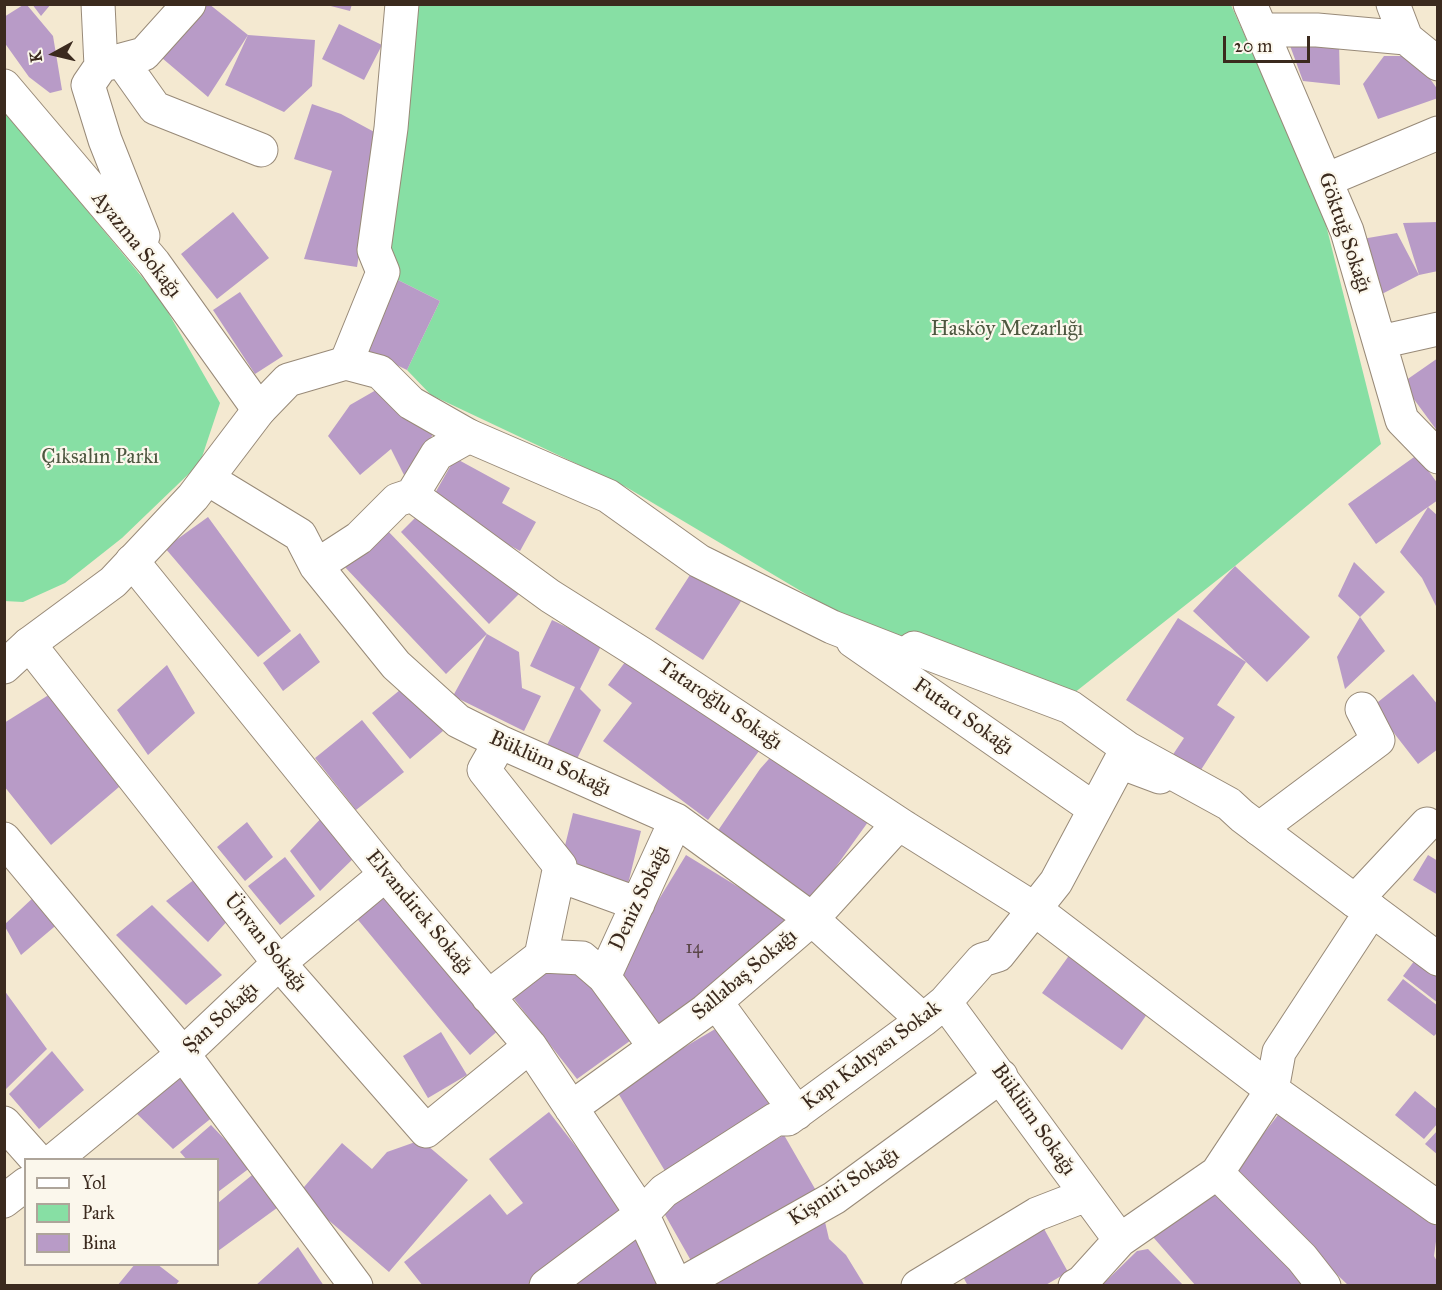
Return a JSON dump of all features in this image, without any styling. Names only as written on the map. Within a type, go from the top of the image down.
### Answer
[{"type":"street","points":[[98,4],[111,63],[156,108],[261,150]]},
{"type":"street","points":[[154,263],[105,140],[88,85],[111,63],[144,54],[189,4]]},
{"type":"street","points":[[346,363],[382,272],[374,250],[392,128],[402,4]]},
{"type":"street","points":[[1393,4],[1406,38],[1437,64]]},
{"type":"street","points":[[1256,17],[1317,30],[1406,38]]},
{"type":"street","name":"Göktuğ Sokağı","points":[[1256,17],[1347,231],[1402,420],[1437,457]]},
{"type":"street","name":"Ayazma Sokağı","points":[[4,86],[154,263],[259,410]]},
{"type":"street","points":[[1326,180],[1437,133]]},
{"type":"street","points":[[1380,342],[1437,329]]},
{"type":"street","points":[[4,668],[17,641],[112,582],[208,479],[259,410],[288,380],[346,363],[380,372],[411,403],[469,436],[608,496],[699,561],[832,627],[904,655],[914,648],[1070,707],[1127,748],[1229,804],[1259,829],[1437,959]]},
{"type":"street","points":[[316,567],[359,538],[397,500],[412,495],[437,454],[469,436]]},
{"type":"street","name":"Büklüm Sokağı","points":[[208,479],[300,535],[316,567],[396,665],[458,721],[676,820],[934,1011],[1001,1076],[1120,1240]]},
{"type":"street","name":"Tataroğlu Sokağı","points":[[412,495],[550,596],[904,827],[1033,908],[1272,1090],[1437,1208]]},
{"type":"street","name":"Elvandirek Sokağı","points":[[132,561],[386,874],[530,1046],[642,1214],[677,1286]]},
{"type":"street","name":"Futacı Sokağı","points":[[832,627],[1093,808]]},
{"type":"street","name":"Ünvan Sokağı","points":[[17,641],[279,963],[426,1131],[530,1046]]},
{"type":"street","points":[[1259,829],[1378,740],[1362,709]]},
{"type":"street","points":[[488,997],[541,956],[560,866],[484,770],[500,742]]},
{"type":"street","name":"Kapı Kahyası Sokak","points":[[546,1286],[642,1214],[664,1191],[776,1119],[788,1119],[797,1113],[934,1011],[982,960],[998,955],[1033,908],[1056,882],[1093,808],[1120,762],[1229,804]]},
{"type":"street","name":"Deniz Sokağı","points":[[604,976],[676,820]]},
{"type":"street","points":[[1076,1286],[1120,1240],[1217,1173],[1272,1090],[1279,1052],[1364,906],[1427,824]]},
{"type":"street","name":"Sallabaş Sokağı","points":[[571,1108],[716,1002],[812,919],[892,831],[904,827]]},
{"type":"street","points":[[4,839],[183,1054],[356,1286]]},
{"type":"street","name":"Şan Sokağı","points":[[56,1158],[183,1054],[279,963],[386,874]]},
{"type":"street","points":[[558,875],[638,904]]},
{"type":"street","points":[[541,956],[582,958],[604,976],[655,1047]]},
{"type":"street","points":[[716,1002],[797,1113]]},
{"type":"street","name":"Kişmiri Sokağı","points":[[677,1286],[834,1198],[1001,1076]]},
{"type":"street","points":[[4,1124],[35,1158]]},
{"type":"street","points":[[1217,1173],[1302,1258],[1324,1286]]},
{"type":"street","points":[[4,1202],[24,1186]]},
{"type":"street","points":[[918,1286],[1037,1214],[1086,1195]]},
{"type":"green space","name":"Hasköy Mezarlığı","points":[[411,5],[1231,5],[1321,205],[1381,444],[1235,566],[1069,697],[904,644],[826,606],[626,487],[431,395],[407,370],[440,301],[396,279],[381,248]]},
{"type":"green space","name":"Çıksalın Parkı","points":[[4,110],[161,300],[220,403],[200,463],[122,538],[65,583],[23,602],[4,601]]},
{"type":"building","points":[[32,4],[51,4],[41,16]]},
{"type":"building","points":[[205,4],[209,4],[248,35],[208,97],[162,58]]},
{"type":"building","points":[[323,4],[352,4],[350,11]]},
{"type":"building","points":[[23,5],[27,5],[53,36],[62,90],[50,93],[29,77],[4,42],[4,17]]},
{"type":"building","points":[[339,24],[382,45],[364,80],[322,59]]},
{"type":"building","points":[[248,35],[315,40],[312,86],[284,112],[225,85]]},
{"type":"building","points":[[1339,42],[1340,85],[1303,81],[1289,43]]},
{"type":"building","points":[[1384,56],[1414,56],[1438,90],[1438,98],[1378,119],[1363,84]]},
{"type":"building","points":[[312,104],[341,114],[378,134],[357,267],[304,259],[332,171],[294,159]]},
{"type":"building","points":[[233,212],[269,258],[217,299],[181,254]]},
{"type":"building","points":[[1438,222],[1438,271],[1419,275],[1403,223]]},
{"type":"building","points":[[1397,233],[1419,275],[1376,297],[1362,239]]},
{"type":"building","points":[[396,279],[440,301],[407,370],[363,349]]},
{"type":"building","points":[[240,292],[283,356],[255,374],[213,310]]},
{"type":"building","points":[[1438,358],[1438,432],[1402,383]]},
{"type":"building","points":[[390,382],[435,431],[406,479],[391,449],[360,475],[328,436],[350,405]]},
{"type":"building","points":[[1417,455],[1438,484],[1438,500],[1376,544],[1348,504]]},
{"type":"building","points":[[455,458],[510,488],[502,503],[536,522],[520,551],[430,502]]},
{"type":"building","points":[[1428,507],[1438,516],[1438,610],[1422,578],[1400,552]]},
{"type":"building","points":[[422,511],[522,591],[489,624],[401,532]]},
{"type":"building","points":[[208,517],[291,631],[258,657],[165,548]]},
{"type":"building","points":[[386,529],[487,634],[446,674],[343,565]]},
{"type":"building","points":[[699,561],[747,592],[703,660],[655,629]]},
{"type":"building","points":[[1354,562],[1385,592],[1360,617],[1338,596]]},
{"type":"building","points":[[1235,566],[1310,637],[1267,682],[1193,611]]},
{"type":"building","points":[[1360,617],[1385,651],[1345,689],[1337,657]]},
{"type":"building","points":[[1178,618],[1246,662],[1217,705],[1235,717],[1197,776],[1170,759],[1184,738],[1126,700]]},
{"type":"building","points":[[552,620],[602,644],[580,689],[601,710],[576,761],[546,747],[575,687],[530,666]]},
{"type":"building","points":[[300,633],[320,662],[283,691],[263,663]]},
{"type":"building","points":[[487,634],[519,652],[522,688],[541,696],[524,731],[453,696]]},
{"type":"building","points":[[634,650],[762,747],[708,820],[603,741],[632,703],[608,685]]},
{"type":"building","points":[[167,665],[195,713],[148,755],[117,710]]},
{"type":"building","points":[[1413,674],[1438,705],[1438,749],[1418,764],[1373,706]]},
{"type":"building","points":[[406,685],[443,731],[410,759],[372,713]]},
{"type":"building","points":[[55,691],[126,781],[51,845],[4,786],[4,723]]},
{"type":"building","points":[[362,720],[404,772],[356,810],[315,758]]},
{"type":"building","points":[[776,751],[873,815],[810,903],[715,835],[760,769]]},
{"type":"building","points":[[328,811],[359,853],[320,891],[290,851]]},
{"type":"building","points":[[573,813],[641,831],[628,884],[560,866]]},
{"type":"building","points":[[247,822],[273,857],[245,881],[217,847]]},
{"type":"building","points":[[686,855],[794,921],[654,1030],[612,976]]},
{"type":"building","points":[[1428,855],[1438,861],[1438,895],[1413,880]]},
{"type":"building","points":[[285,857],[315,896],[280,925],[248,886]]},
{"type":"building","points":[[199,876],[230,918],[208,942],[166,901]]},
{"type":"building","points":[[392,882],[508,1022],[470,1055],[354,915]]},
{"type":"building","points":[[36,895],[60,922],[21,955],[4,925]]},
{"type":"building","points":[[152,905],[222,975],[186,1005],[116,935]]},
{"type":"building","points":[[1073,950],[1152,1007],[1122,1050],[1042,993]]},
{"type":"building","points":[[1418,956],[1438,972],[1438,1003],[1403,976]]},
{"type":"building","points":[[549,968],[582,969],[634,1038],[577,1079],[511,995]]},
{"type":"building","points":[[1403,979],[1438,1006],[1438,1032],[1434,1036],[1387,1000]]},
{"type":"building","points":[[4,990],[47,1049],[6,1089],[4,1087]]},
{"type":"building","points":[[722,1025],[773,1108],[668,1176],[615,1088]]},
{"type":"building","points":[[441,1032],[467,1075],[428,1098],[403,1056]]},
{"type":"building","points":[[52,1051],[84,1090],[39,1129],[9,1094]]},
{"type":"building","points":[[180,1068],[214,1116],[173,1149],[132,1109]]},
{"type":"building","points":[[1415,1091],[1438,1110],[1438,1123],[1424,1139],[1395,1115]]},
{"type":"building","points":[[1282,1110],[1438,1227],[1434,1256],[1438,1263],[1436,1286],[1349,1286],[1232,1174]]},
{"type":"building","points":[[549,1112],[626,1211],[531,1286],[423,1286],[404,1262],[490,1194],[507,1215],[523,1203],[489,1159]]},
{"type":"building","points":[[211,1125],[251,1167],[219,1191],[219,1158],[185,1158],[180,1152]]},
{"type":"building","points":[[1438,1130],[1438,1155],[1425,1144]]},
{"type":"building","points":[[784,1135],[822,1201],[698,1273],[660,1206]]},
{"type":"building","points":[[421,1140],[468,1180],[389,1272],[298,1194],[342,1143],[372,1169],[387,1152]]},
{"type":"building","points":[[257,1171],[281,1205],[219,1250],[219,1202]]},
{"type":"building","points":[[1217,1182],[1307,1286],[1196,1286],[1153,1237]]},
{"type":"building","points":[[822,1209],[829,1239],[846,1255],[865,1286],[695,1286]]},
{"type":"building","points":[[637,1225],[662,1286],[555,1286]]},
{"type":"building","points":[[1043,1227],[1068,1272],[1044,1286],[968,1286],[961,1273]]},
{"type":"building","points":[[298,1247],[324,1286],[255,1286]]},
{"type":"building","points":[[1148,1249],[1184,1286],[1101,1286],[1137,1251]]},
{"type":"building","points":[[133,1266],[160,1266],[179,1281],[175,1286],[117,1286]]}]
